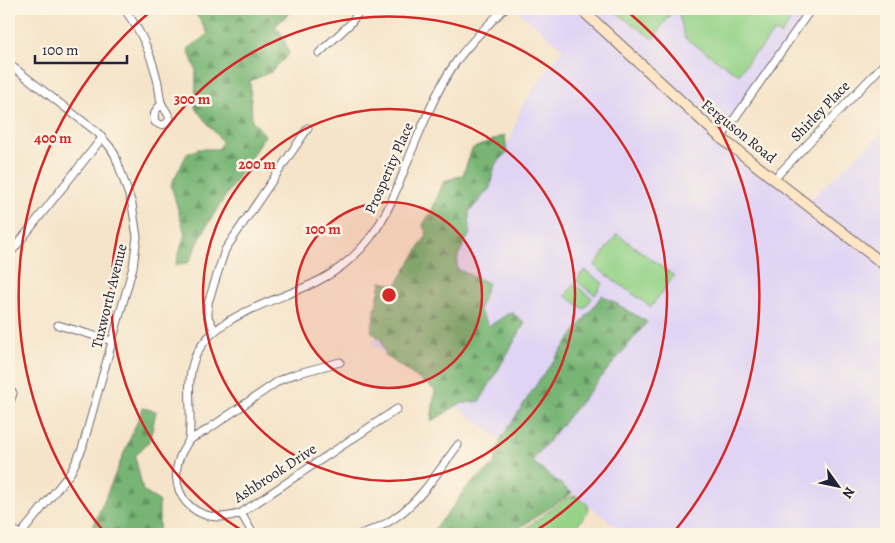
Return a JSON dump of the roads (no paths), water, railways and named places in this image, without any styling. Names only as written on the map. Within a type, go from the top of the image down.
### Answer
[{"type":"street","points":[[124,9],[137,28],[150,55],[157,76],[162,104]]},
{"type":"street","points":[[319,53],[350,24],[361,9]]},
{"type":"street","name":"Prosperity Place","points":[[215,331],[255,308],[319,281],[334,272],[359,250],[379,225],[386,212],[419,134],[452,69],[480,33],[504,9]]},
{"type":"street","name":"Ferguson Road","points":[[581,9],[721,138],[886,266]]},
{"type":"street","points":[[721,138],[811,9]]},
{"type":"street","name":"Shirley Place","points":[[774,179],[886,62]]},
{"type":"street","name":"Tuxworth Avenue","points":[[9,64],[102,138],[115,155],[132,204],[136,225],[136,250],[133,267],[82,449],[77,462],[63,483],[20,534]]},
{"type":"street","points":[[215,331],[208,316],[208,303],[225,250],[308,128]]},
{"type":"street","points":[[9,255],[102,138]]},
{"type":"street","points":[[58,325],[112,341]]},
{"type":"street","name":"Ashbrook Drive","points":[[215,331],[206,339],[194,361],[190,389],[189,440],[182,453],[176,473],[178,486],[185,500],[198,512],[208,517],[224,518],[241,513],[397,409]]},
{"type":"street","points":[[189,440],[207,430],[280,380],[340,362]]},
{"type":"street","points":[[9,405],[13,393]]},
{"type":"street","points":[[361,534],[383,525],[405,511],[423,492],[458,446]]},
{"type":"street","points":[[241,513],[253,534]]},
{"type":"street","points":[[9,526],[20,534]]}]
